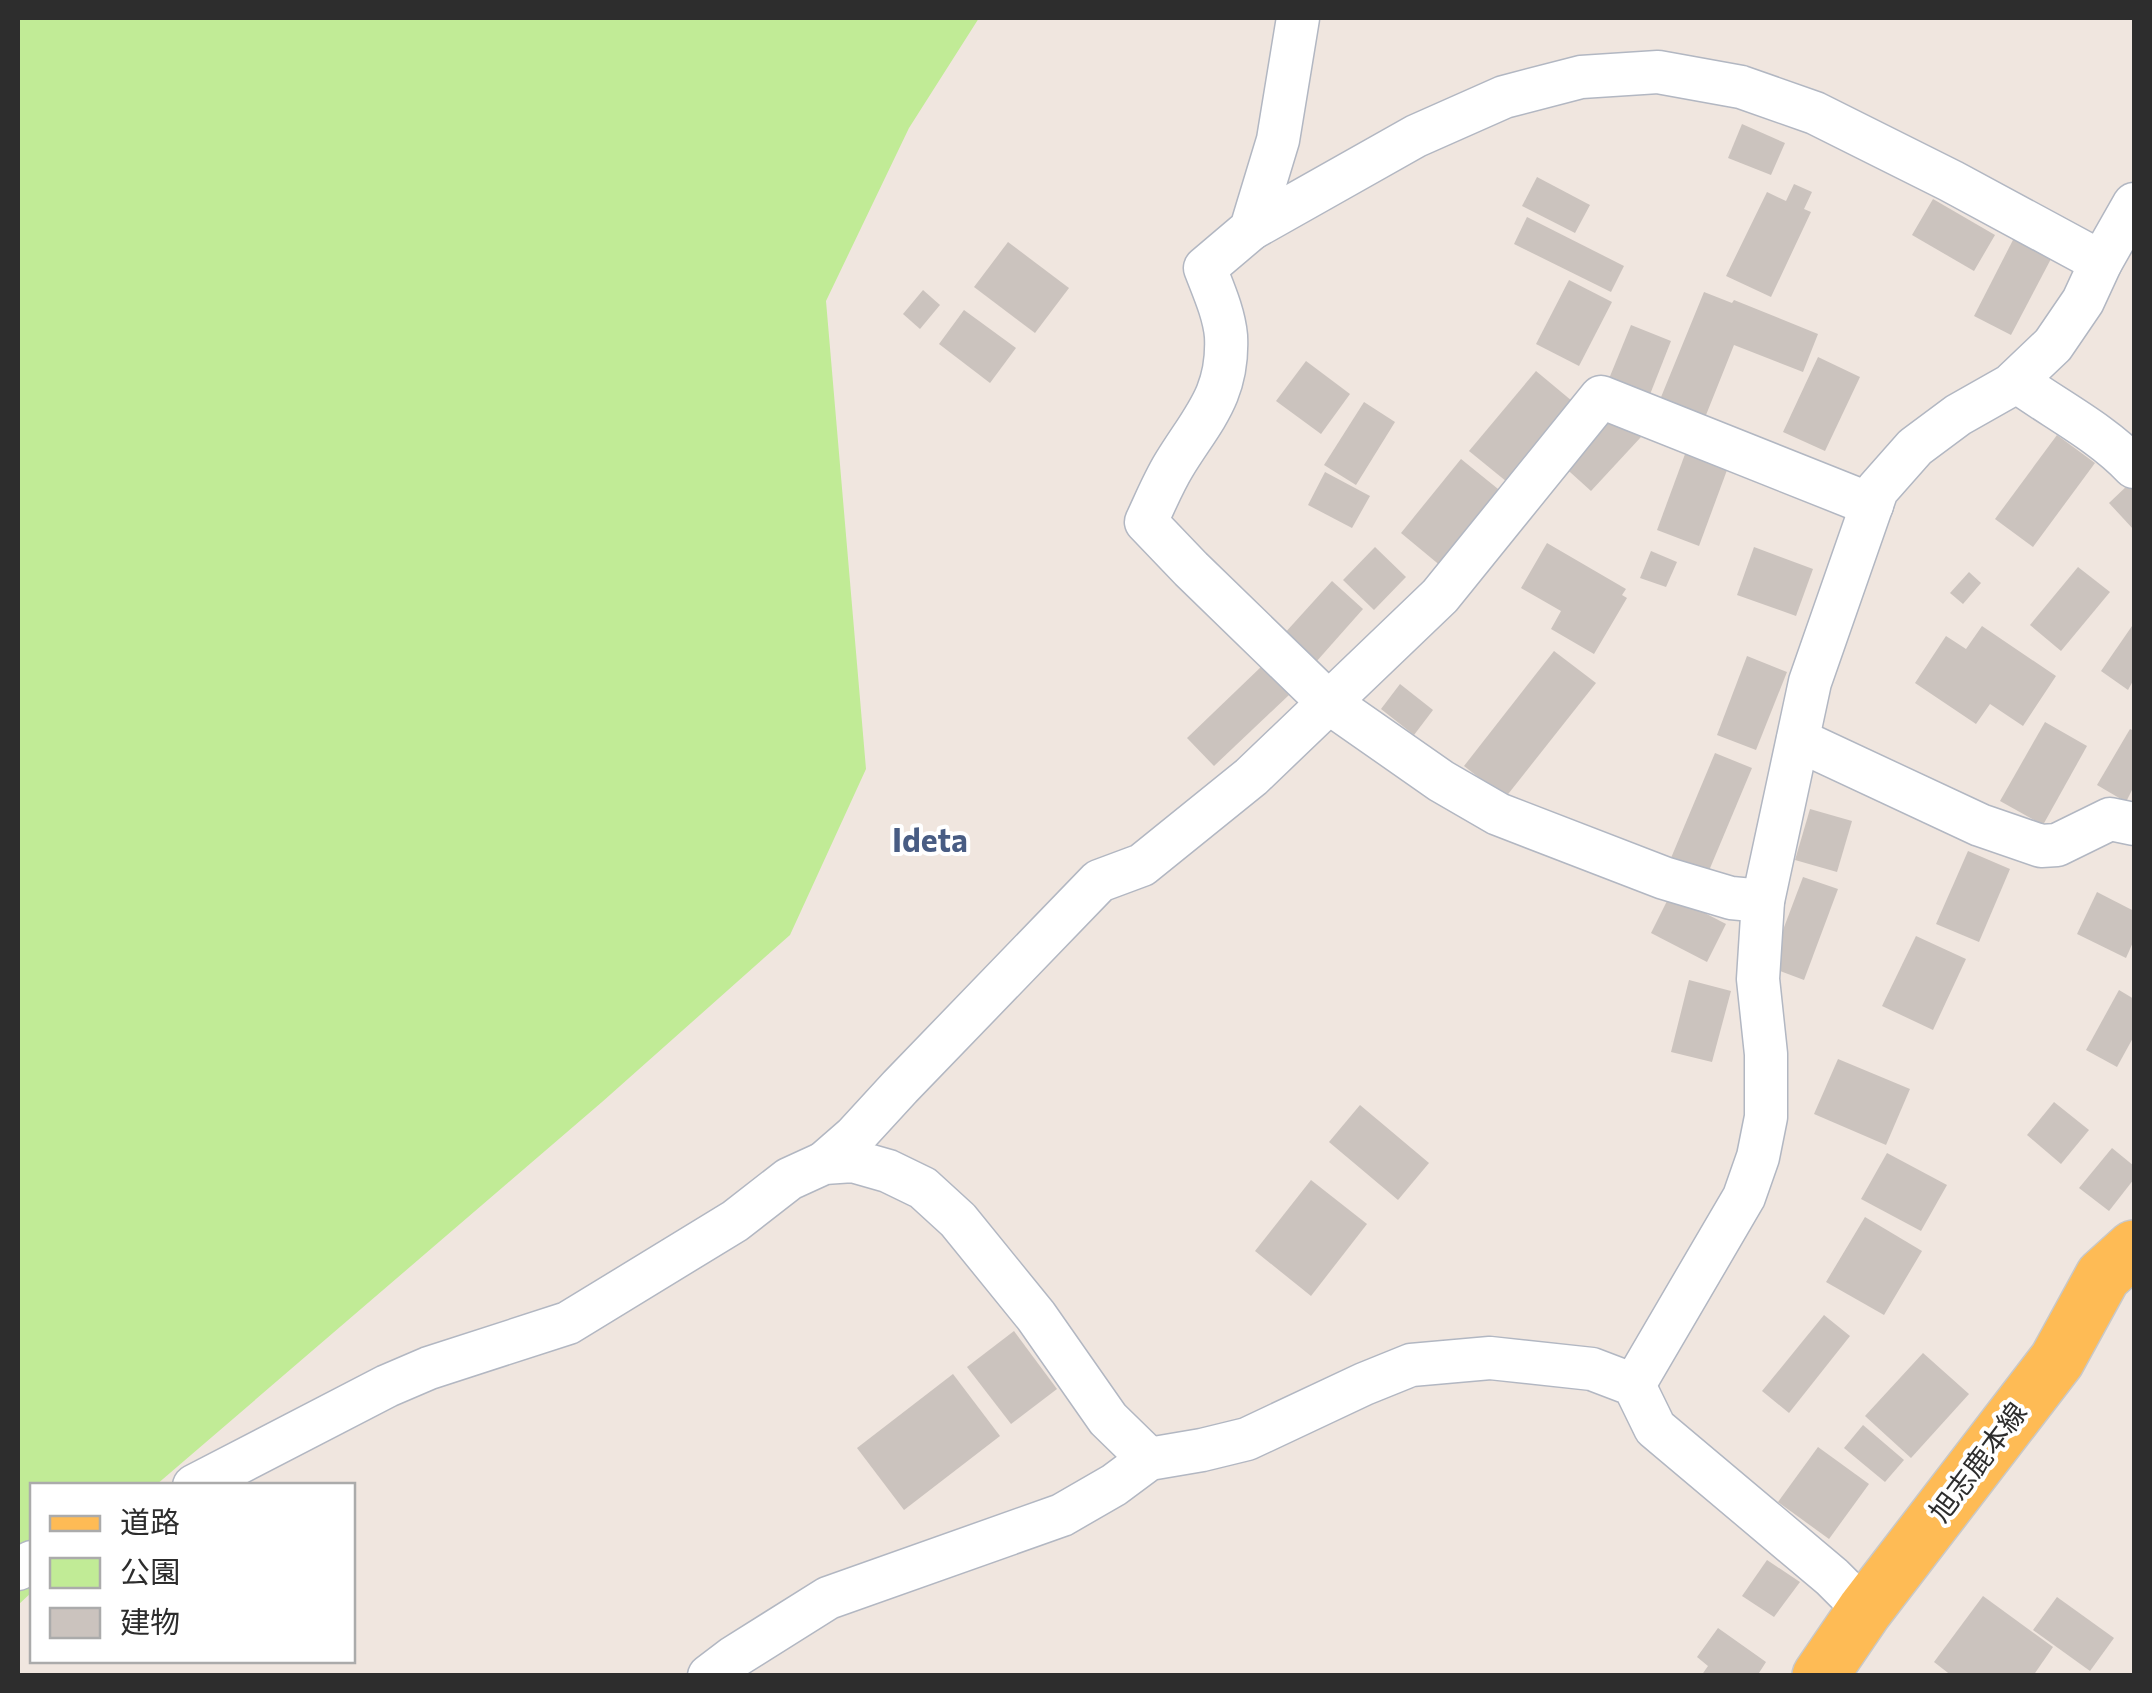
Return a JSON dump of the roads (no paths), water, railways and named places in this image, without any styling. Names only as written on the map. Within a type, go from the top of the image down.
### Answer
[{"type":"main road","name":"旭志鹿本線","points":[[1820,1676],[1865,1610],[2057,1360],[2104,1276],[2134,1248]]},
{"type":"street","points":[[1252,228],[1278,140],[1298,18]]},
{"type":"street","points":[[1763,900],[1731,898],[1664,878],[1498,814],[1442,782],[1328,702],[1146,522],[1172,468],[1216,402],[1226,334],[1205,268],[1252,228],[1416,136],[1504,97],[1582,77],[1658,72],[1741,87],[1815,113],[2101,262]]},
{"type":"street","points":[[1634,1385],[1744,1198],[1758,1157],[1766,1117],[1766,1054],[1758,979],[1763,900],[1810,682],[1877,490],[1915,447],[2016,380],[2052,344],[2084,301],[2134,204]]},
{"type":"street","points":[[2016,380],[2098,436],[2134,468]]},
{"type":"street","points":[[200,1483],[387,1386],[429,1368],[568,1323],[735,1221],[789,1179],[824,1163],[856,1136],[1099,881],[1142,866],[1251,777],[1440,596],[1601,396],[1872,505]]},
{"type":"street","points":[[1798,740],[1980,825],[2041,846],[2057,845],[2110,820],[2134,824]]},
{"type":"street","points":[[824,1163],[853,1161],[888,1171],[923,1188],[958,1220],[1036,1316],[1108,1419],[1148,1458]]},
{"type":"street","points":[[709,1676],[828,1598],[1062,1515],[1114,1486],[1148,1458],[1247,1439],[1411,1366],[1490,1358],[1592,1369],[1634,1385],[1655,1428],[1865,1610]]},
{"type":"district","name":"Ideta","points":[[930,841]]}]
